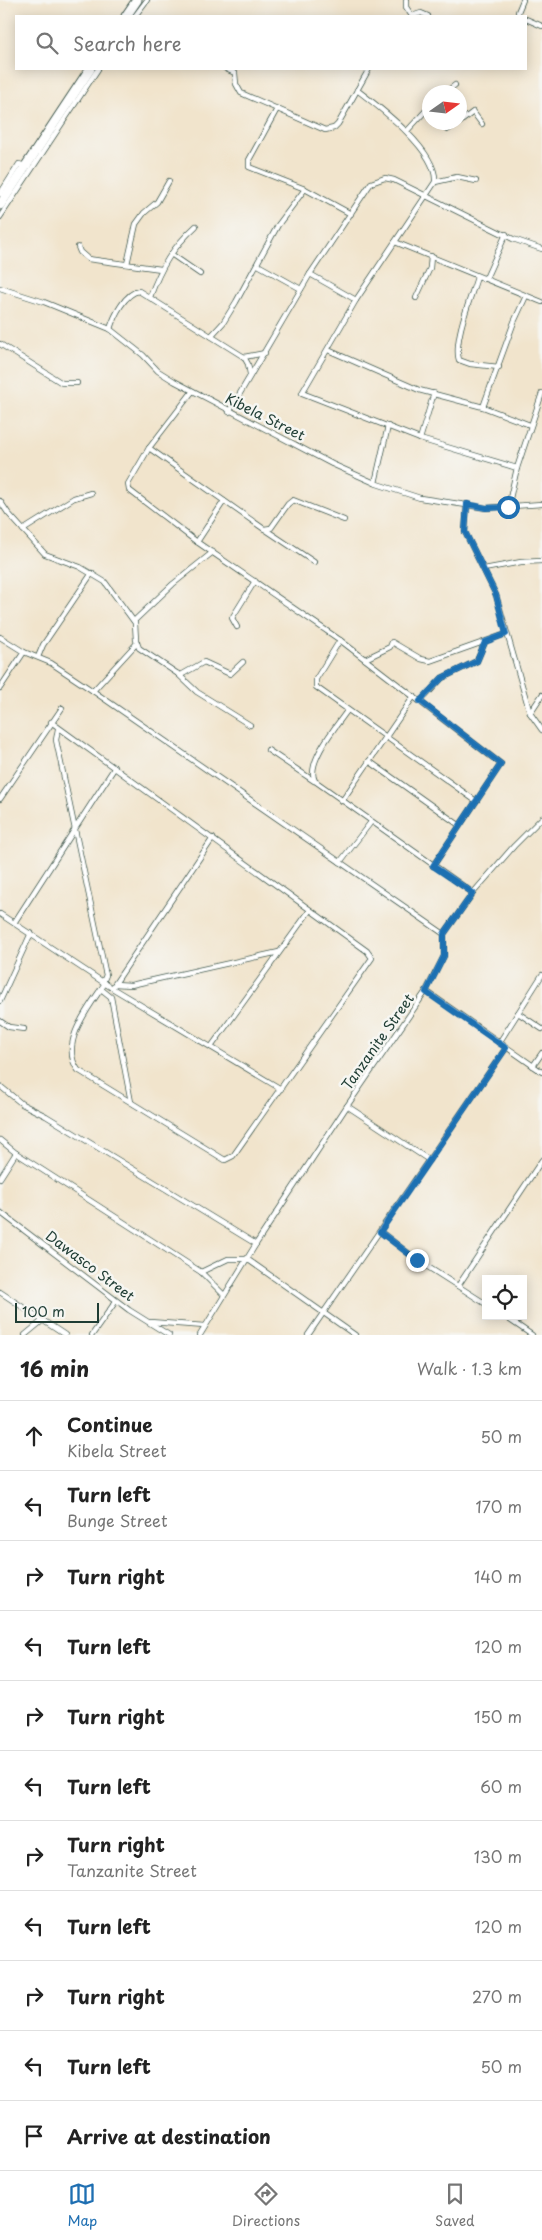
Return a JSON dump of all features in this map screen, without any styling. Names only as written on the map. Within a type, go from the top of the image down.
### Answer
[{"type":"highway","points":[[127,15],[136,0]]},
{"type":"highway","points":[[0,205],[89,70]]},
{"type":"street","points":[[136,15],[147,0]]},
{"type":"street","points":[[406,0],[406,8],[411,15]]},
{"type":"street","points":[[516,0],[522,1],[519,15]]},
{"type":"street","points":[[527,19],[542,26]]},
{"type":"street","points":[[0,217],[97,70]]},
{"type":"street","points":[[228,70],[234,73],[236,84],[241,93],[325,130],[330,130],[338,124],[368,70]]},
{"type":"street","points":[[357,90],[407,131],[425,155],[435,177],[435,182],[356,300],[302,394],[420,439],[517,468]]},
{"type":"street","points":[[277,109],[249,160],[248,165],[250,168],[305,189],[351,214]]},
{"type":"street","points":[[467,116],[473,112],[482,124]]},
{"type":"street","points":[[407,131],[422,115]]},
{"type":"street","points":[[0,194],[19,164],[26,166]]},
{"type":"street","points":[[435,182],[457,177],[476,181]]},
{"type":"street","points":[[229,412],[310,274],[371,183],[385,178],[394,180],[506,234],[542,249]]},
{"type":"street","points":[[127,264],[136,224],[156,202],[169,181]]},
{"type":"street","points":[[211,336],[223,323],[258,265],[266,245],[278,225],[305,189]]},
{"type":"street","points":[[150,297],[161,268],[179,242],[196,226]]},
{"type":"street","points":[[484,279],[506,234]]},
{"type":"street","points":[[395,242],[542,302]]},
{"type":"street","points":[[78,247],[80,252],[88,259],[161,268]]},
{"type":"street","points":[[171,254],[200,274]]},
{"type":"street","points":[[416,298],[430,268],[431,256]]},
{"type":"street","points":[[258,265],[301,289]]},
{"type":"street","points":[[310,274],[356,300]]},
{"type":"street","points":[[477,277],[463,323],[457,354],[459,360],[470,364],[499,367]]},
{"type":"street","name":"Kibela Street","points":[[0,288],[44,302],[110,329],[143,355],[158,371],[192,392],[332,464],[375,483],[420,498],[486,508],[542,504]]},
{"type":"street","points":[[110,329],[114,316],[133,292],[142,292],[244,357],[250,374]]},
{"type":"street","points":[[483,407],[514,322],[526,296]]},
{"type":"street","points":[[0,344],[62,383],[77,383]]},
{"type":"street","points":[[328,350],[399,382],[434,394],[483,407],[530,425]]},
{"type":"street","points":[[244,357],[265,353]]},
{"type":"street","points":[[192,392],[149,448],[128,484],[128,488],[197,542],[340,640],[501,764],[433,866]]},
{"type":"street","points":[[508,507],[517,468],[542,393]]},
{"type":"street","points":[[420,439],[434,394]]},
{"type":"street","points":[[375,483],[388,426]]},
{"type":"street","points":[[149,448],[314,562]]},
{"type":"street","points":[[23,530],[74,498],[92,493]]},
{"type":"street","points":[[266,530],[273,526],[288,504],[294,500],[344,520]]},
{"type":"street","points":[[0,501],[8,513],[45,554],[92,573],[104,582],[134,621],[136,643],[142,651],[178,674],[197,692],[250,725]]},
{"type":"street","points":[[197,542],[224,501]]},
{"type":"street","points":[[467,504],[465,532],[496,595],[530,713],[542,730]]},
{"type":"street","points":[[134,621],[173,584],[213,552]]},
{"type":"street","points":[[484,569],[521,562],[542,561]]},
{"type":"street","points":[[38,657],[43,646],[92,573]]},
{"type":"street","points":[[237,627],[232,618],[255,582]]},
{"type":"street","points":[[365,659],[390,648],[392,642],[421,659],[430,661],[506,634]]},
{"type":"street","points":[[0,637],[24,652],[38,657],[92,690],[444,934],[473,893],[514,846],[542,818]]},
{"type":"street","points":[[340,640],[315,683],[316,687],[347,711],[476,801]]},
{"type":"street","points":[[420,701],[442,678],[477,661],[485,642]]},
{"type":"street","points":[[92,690],[136,643]]},
{"type":"street","points":[[0,688],[24,652]]},
{"type":"street","points":[[178,674],[181,675],[204,662],[230,674],[243,662]]},
{"type":"street","points":[[342,800],[414,696]]},
{"type":"street","points":[[530,713],[542,696]]},
{"type":"street","points":[[0,798],[62,708]]},
{"type":"street","points":[[318,783],[312,774],[316,758],[347,711]]},
{"type":"street","points":[[51,722],[58,729],[115,767],[367,951],[372,958],[233,1156],[225,1160],[78,1070],[73,1060],[75,1029],[101,989],[106,975],[56,740],[58,729]]},
{"type":"street","points":[[268,750],[318,783],[473,893]]},
{"type":"street","points":[[369,760],[459,826]]},
{"type":"street","points":[[14,923],[115,767]]},
{"type":"street","points":[[340,862],[371,822]]},
{"type":"street","points":[[114,986],[213,838]]},
{"type":"street","points":[[211,1047],[310,910]]},
{"type":"street","points":[[0,914],[104,982],[114,986],[281,1089]]},
{"type":"street","points":[[0,1001],[30,933]]},
{"type":"street","name":"Tanzanite Street","points":[[200,1335],[246,1259],[347,1106],[426,992],[444,956],[444,934]]},
{"type":"street","points":[[114,986],[130,985],[279,952]]},
{"type":"street","points":[[499,1043],[542,975]]},
{"type":"street","points":[[101,989],[111,997],[131,1102]]},
{"type":"street","points":[[426,992],[542,1072]]},
{"type":"street","points":[[518,1013],[542,1029]]},
{"type":"street","points":[[0,1021],[10,1027],[24,1029]]},
{"type":"street","points":[[308,1335],[506,1048]]},
{"type":"street","points":[[533,1066],[542,1053]]},
{"type":"street","points":[[0,1086],[22,1104],[46,1116],[256,1244]]},
{"type":"street","points":[[347,1106],[429,1160]]},
{"type":"street","points":[[0,1140],[16,1153],[201,1272],[224,1295]]},
{"type":"street","points":[[0,1178],[16,1153]]},
{"type":"street","points":[[458,1286],[542,1160]]},
{"type":"street","name":"Dawasco Street","points":[[0,1212],[116,1301],[169,1335]]},
{"type":"street","points":[[380,1232],[417,1260],[482,1301]]},
{"type":"street","points":[[201,1272],[228,1259],[246,1259],[355,1335]]},
{"type":"street","points":[[0,1292],[65,1335]]},
{"type":"street","points":[[92,1335],[116,1301]]},
{"type":"street","points":[[510,1320],[532,1335]]},
{"type":"street","points":[[26,1335],[42,1321]]},
{"type":"street","points":[[148,1322],[205,1326]]},
{"type":"route","points":[[417,1260],[380,1232],[506,1048],[426,992],[444,956],[446,946],[444,934],[473,893],[433,866],[501,764],[420,701],[442,678],[474,664],[480,657],[485,642],[506,634],[496,595],[467,539],[464,525],[467,504],[486,508],[508,507]]}]
